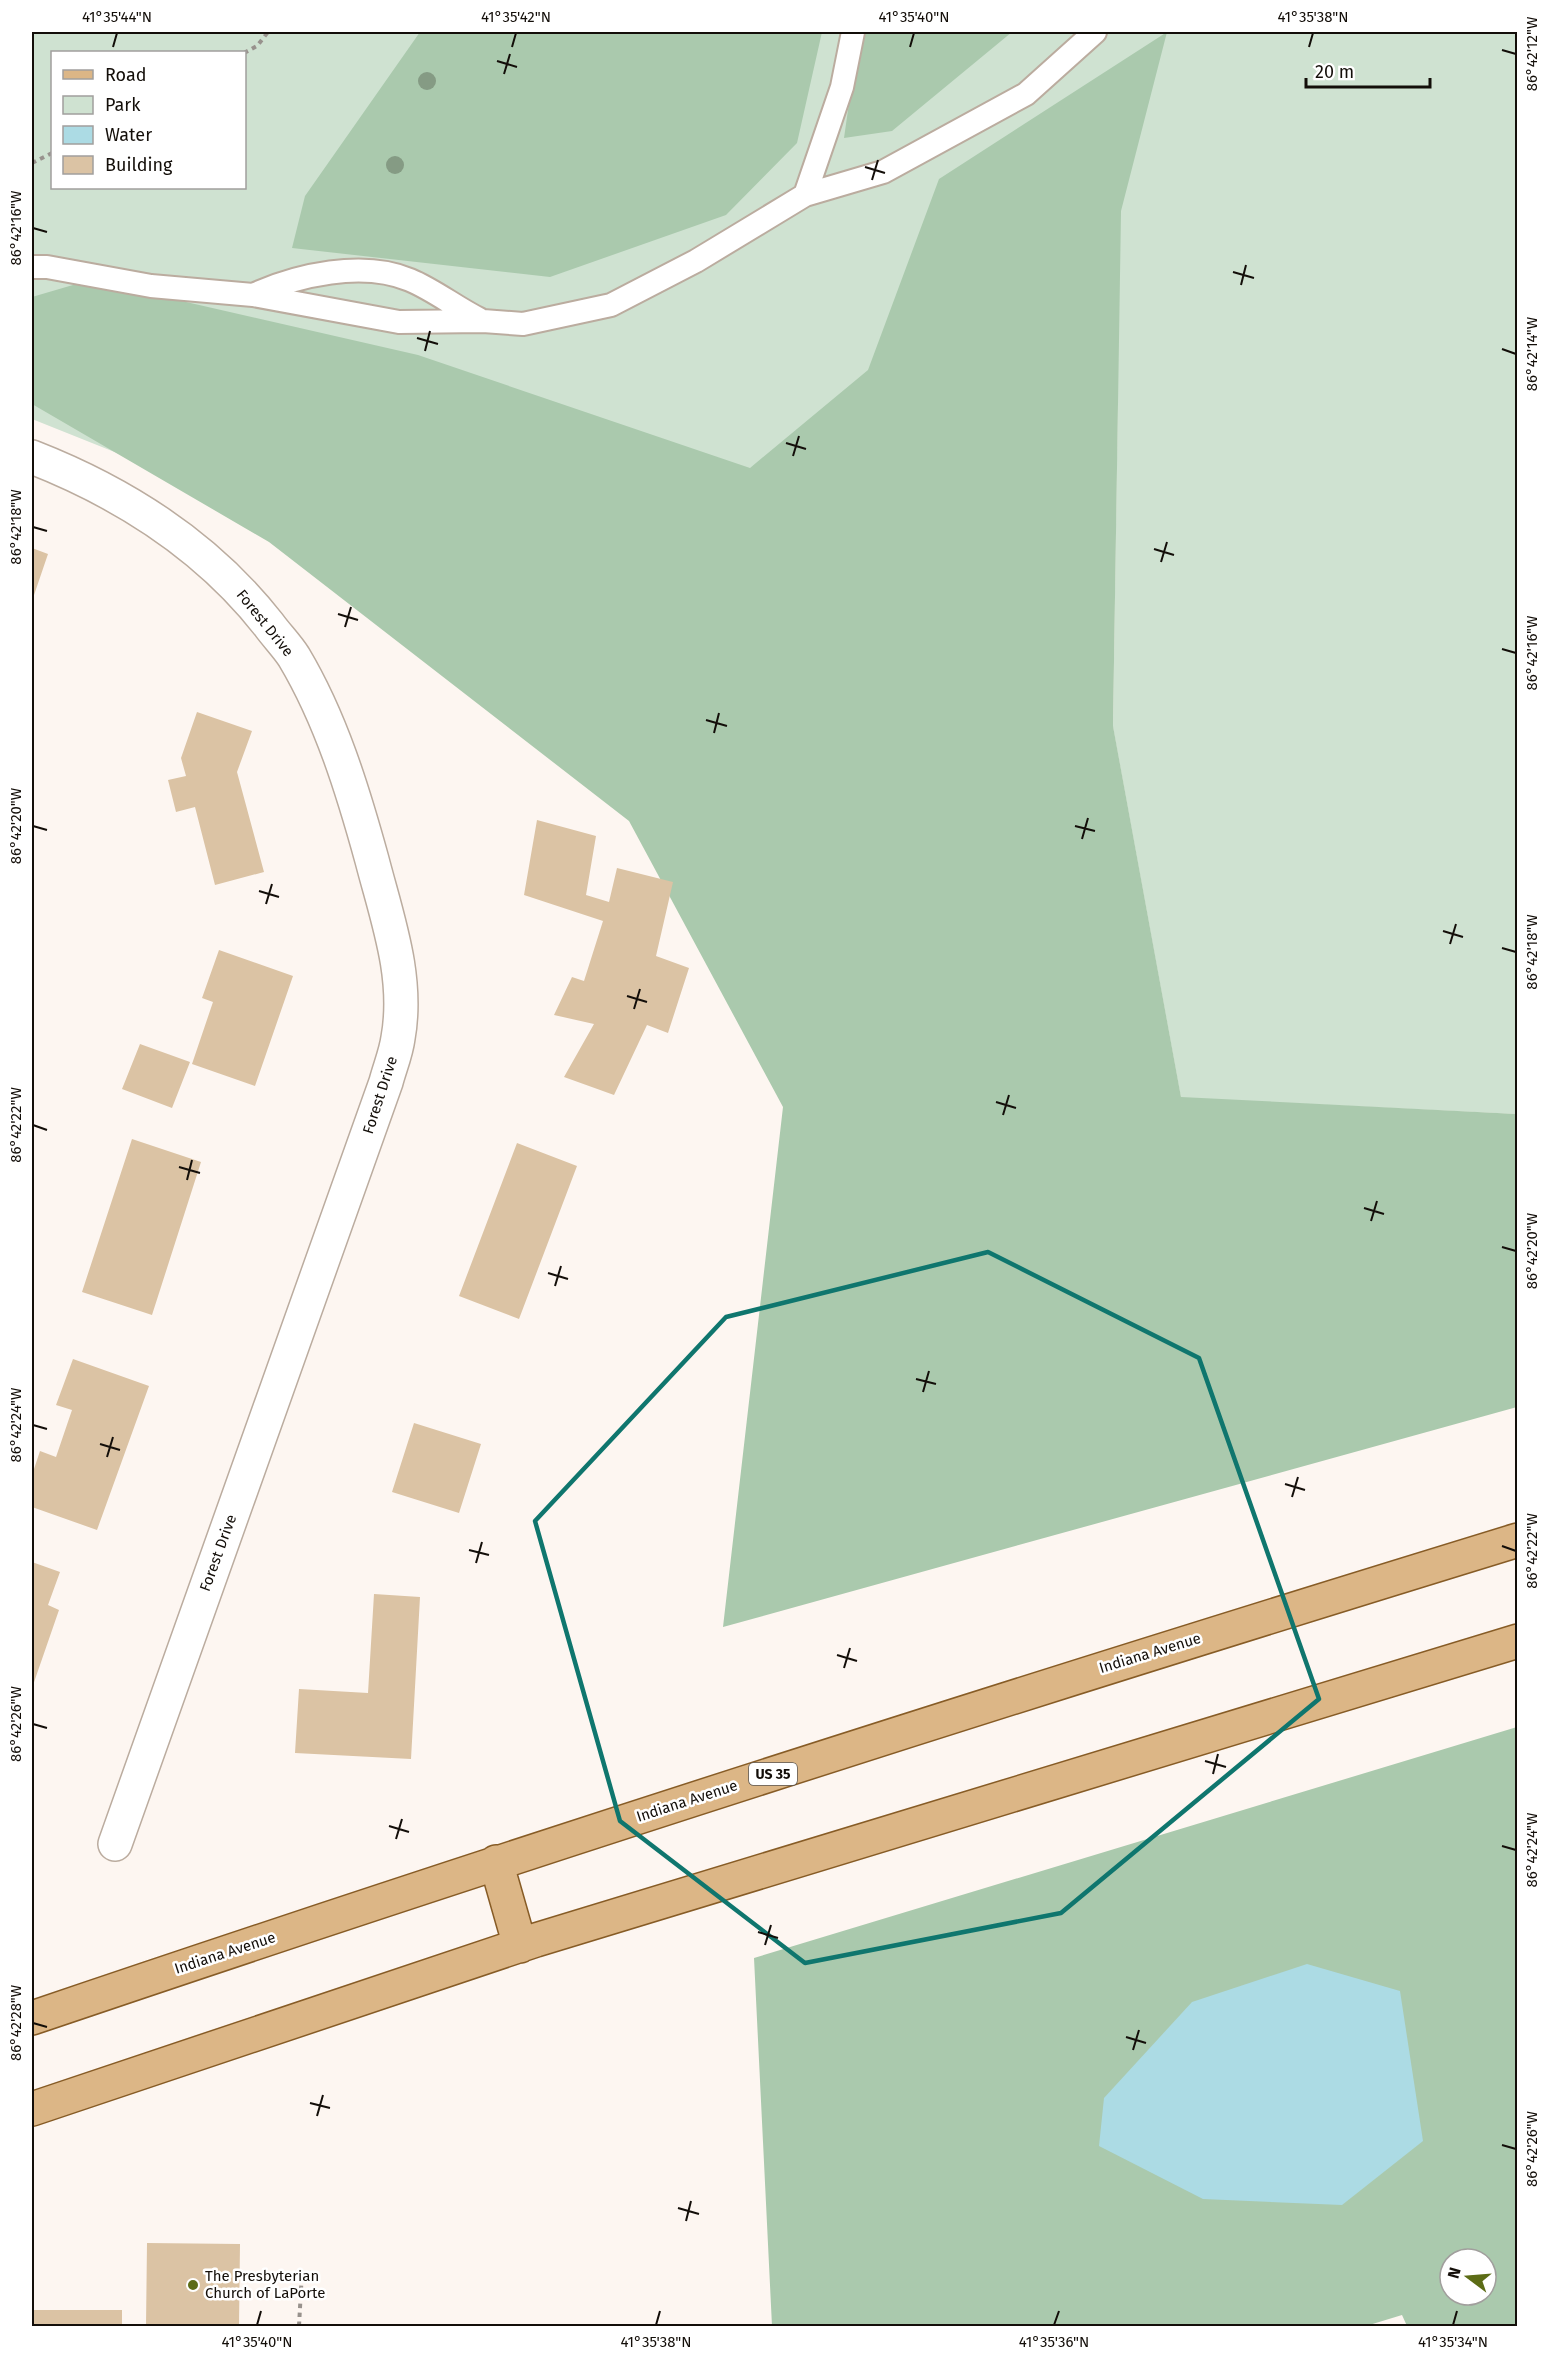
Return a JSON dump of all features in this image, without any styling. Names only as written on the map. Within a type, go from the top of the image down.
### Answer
[{"type":"main road","name":"Indiana Avenue","points":[[32,2018],[496,1862],[1117,1663],[1518,1540]]},
{"type":"main road","points":[[32,2109],[520,1946],[1518,1641]]},
{"type":"main road","points":[[496,1862],[520,1946]]},
{"type":"street","name":"Forest Drive","points":[[32,457],[70,472],[121,498],[189,543],[247,596],[294,657],[329,729],[357,807],[397,953],[401,993],[399,1037],[386,1082],[115,1844]]},
{"type":"lane","points":[[805,195],[842,87],[853,32]]},
{"type":"lane","points":[[32,267],[47,267],[151,286],[252,295],[399,322],[483,321],[523,324],[611,305],[696,261],[805,195],[883,172],[1026,94],[1095,32]]},
{"type":"lane","points":[[252,295],[270,287],[339,271],[370,269],[410,280],[483,321]]},
{"type":"path","points":[[246,52],[257,46],[268,32]]},
{"type":"path","points":[[32,164],[51,154]]},
{"type":"path","points":[[299,2326],[302,2271]]},
{"type":"highlighted area","points":[[988,1252],[1199,1358],[1319,1699],[1061,1913],[805,1963],[620,1821],[535,1521],[726,1317]]},
{"type":"green space","points":[[32,32],[1517,32],[1517,1114],[1181,1098],[1113,727],[1118,392],[966,507],[177,477],[32,419]]},
{"type":"green space","points":[[420,32],[822,32],[797,143],[726,215],[550,277],[292,248],[305,196]]},
{"type":"green space","points":[[865,32],[1012,32],[892,131],[844,138],[851,89]]},
{"type":"green space","points":[[1167,32],[1121,211],[1113,726],[1181,1097],[1517,1114],[1517,1407],[723,1627],[783,1107],[629,821],[269,542],[32,404],[32,297],[90,280],[418,355],[750,468],[868,370],[939,179]]},
{"type":"green space","points":[[1517,1727],[1517,2326],[1407,2326],[1402,2315],[1366,2326],[772,2326],[754,1958]]},
{"type":"water","points":[[1307,1964],[1400,1991],[1423,2141],[1342,2205],[1203,2199],[1099,2146],[1104,2098],[1192,2002]]},
{"type":"building","points":[[32,548],[48,554],[32,601]]},
{"type":"building","points":[[197,712],[252,731],[237,772],[264,872],[215,885],[195,807],[176,812],[168,780],[186,776],[181,758]]},
{"type":"building","points":[[537,820],[596,836],[586,895],[609,902],[617,868],[673,882],[656,956],[689,968],[668,1033],[647,1025],[614,1095],[564,1077],[594,1024],[554,1015],[572,977],[584,981],[603,921],[524,895]]},
{"type":"building","points":[[219,950],[293,976],[255,1086],[192,1064],[213,1002],[202,998]]},
{"type":"building","points":[[140,1044],[190,1062],[172,1108],[122,1089]]},
{"type":"building","points":[[132,1139],[201,1162],[152,1315],[82,1292]]},
{"type":"building","points":[[517,1143],[577,1166],[519,1319],[459,1296]]},
{"type":"building","points":[[73,1359],[149,1386],[97,1530],[32,1507],[32,1475],[40,1451],[56,1457],[72,1410],[56,1405]]},
{"type":"building","points":[[414,1423],[481,1444],[459,1513],[392,1492]]},
{"type":"building","points":[[32,1562],[60,1572],[48,1605],[59,1610],[32,1688]]},
{"type":"building","points":[[374,1594],[420,1597],[411,1759],[295,1753],[299,1689],[368,1693]]},
{"type":"building","name":"The Presbyterian Church of LaPorte","points":[[147,2243],[240,2244],[239,2326],[146,2326]]},
{"type":"building","points":[[32,2310],[122,2310],[122,2326],[32,2326]]},
{"type":"place","name":"The Presbyterian Church of LaPorte","points":[[193,2285]]}]
